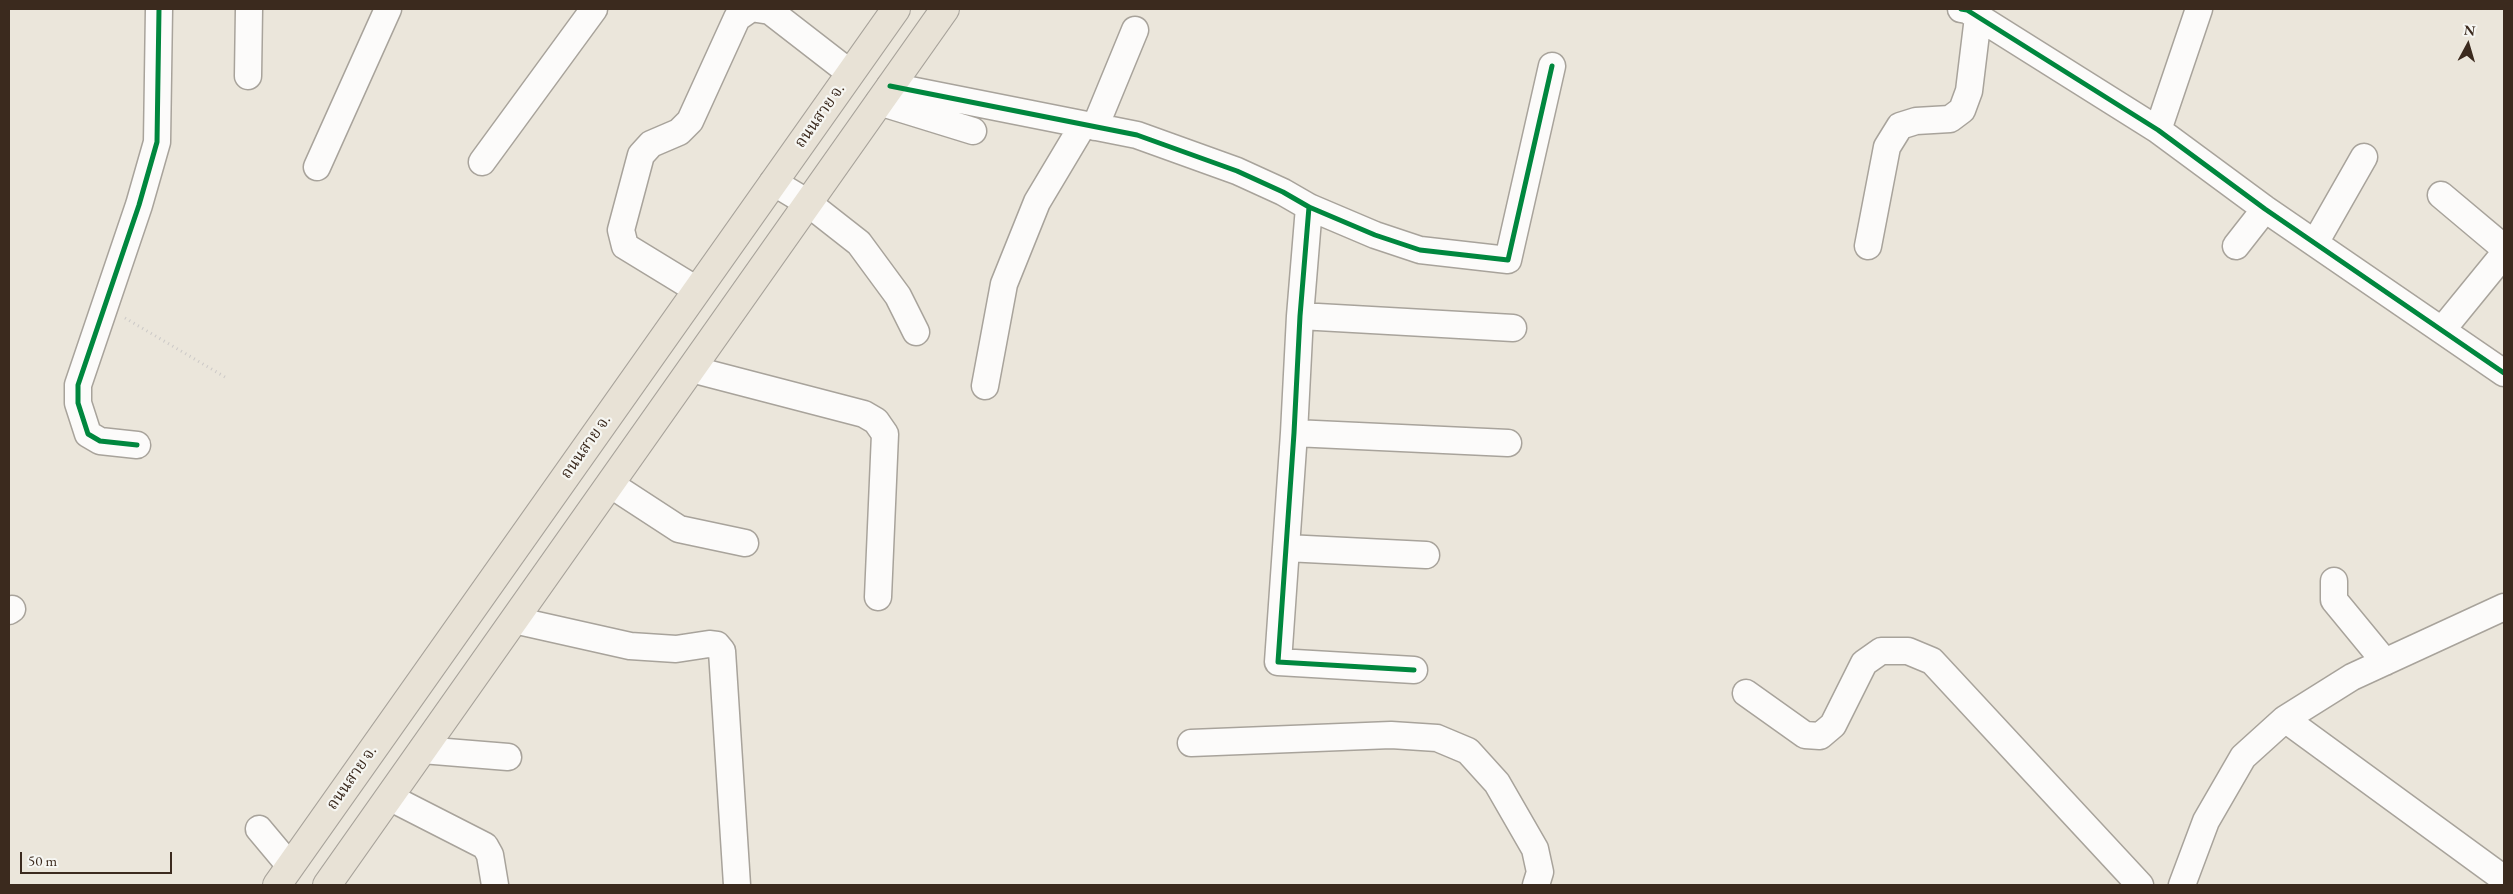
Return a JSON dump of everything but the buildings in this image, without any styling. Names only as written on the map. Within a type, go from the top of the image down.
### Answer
[{"type":"main road","name":"ถนนสาย จ.","points":[[284,875],[896,9]]},
{"type":"main road","points":[[327,885],[945,9]]},
{"type":"street","points":[[137,445],[100,442],[88,434],[78,403],[78,385],[140,205],[158,142],[159,9]]},
{"type":"street","points":[[248,76],[249,9]]},
{"type":"street","points":[[317,167],[388,9]]},
{"type":"street","points":[[482,162],[594,9]]},
{"type":"street","points":[[697,290],[625,246],[621,230],[641,155],[651,144],[679,132],[690,121],[737,18],[750,9]]},
{"type":"street","points":[[758,9],[770,11],[850,73]]},
{"type":"street","points":[[2158,130],[2199,9]]},
{"type":"street","points":[[1968,11],[2158,130],[2265,209],[2504,373]]},
{"type":"street","points":[[1868,246],[1887,147],[1900,126],[1916,121],[1950,119],[1962,110],[1969,91],[1968,11]]},
{"type":"street","points":[[985,386],[1004,284],[1037,202],[1089,126],[1135,30]]},
{"type":"street","points":[[884,94],[1136,135],[1237,171],[1283,192],[1309,207],[1420,250],[1508,260],[1552,66]]},
{"type":"street","points":[[884,94],[973,131]]},
{"type":"street","points":[[2315,243],[2364,157]]},
{"type":"street","points":[[773,182],[808,203],[859,243],[898,296],[916,332]]},
{"type":"street","points":[[2441,195],[2504,248]]},
{"type":"street","points":[[1309,207],[1300,316],[1278,662],[1414,670]]},
{"type":"street","points":[[2236,246],[2265,209]]},
{"type":"street","points":[[2442,330],[2504,254]]},
{"type":"street","points":[[1300,316],[1513,328]]},
{"type":"street","points":[[690,369],[864,414],[876,421],[885,434],[878,597]]},
{"type":"street","points":[[1294,433],[1508,443]]},
{"type":"street","points":[[610,484],[679,529],[745,543]]},
{"type":"street","points":[[1286,548],[1426,555]]},
{"type":"street","points":[[2334,581],[2334,600],[2386,662]]},
{"type":"street","points":[[2182,885],[2206,821],[2243,757],[2284,719],[2352,677],[2504,607]]},
{"type":"street","points":[[514,620],[630,646],[676,649],[708,644],[716,645],[722,651],[737,885]]},
{"type":"street","points":[[1746,693],[1805,735],[1820,736],[1833,725],[1864,664],[1881,651],[1908,651],[1932,661],[2140,885]]},
{"type":"street","points":[[2284,719],[2504,879]]},
{"type":"street","points":[[1191,743],[1391,735],[1437,738],[1468,751],[1497,783],[1535,849],[1540,872],[1536,885]]},
{"type":"street","points":[[422,750],[508,757]]},
{"type":"street","points":[[389,797],[485,846],[490,855],[495,885]]},
{"type":"street","points":[[259,829],[284,875]]},
{"type":"path","points":[[105,307],[225,377]]},
{"type":"cycle path","points":[[137,445],[100,441],[88,434],[78,403],[78,385],[139,205],[157,142],[159,9]]},
{"type":"cycle path","points":[[1961,9],[1967,10],[2158,130],[2265,209],[2504,373]]},
{"type":"cycle path","points":[[890,86],[1137,135],[1237,171],[1283,192],[1309,207],[1375,235],[1420,250],[1508,260],[1552,66]]},
{"type":"cycle path","points":[[1309,207],[1300,316],[1278,662],[1414,670]]}]
